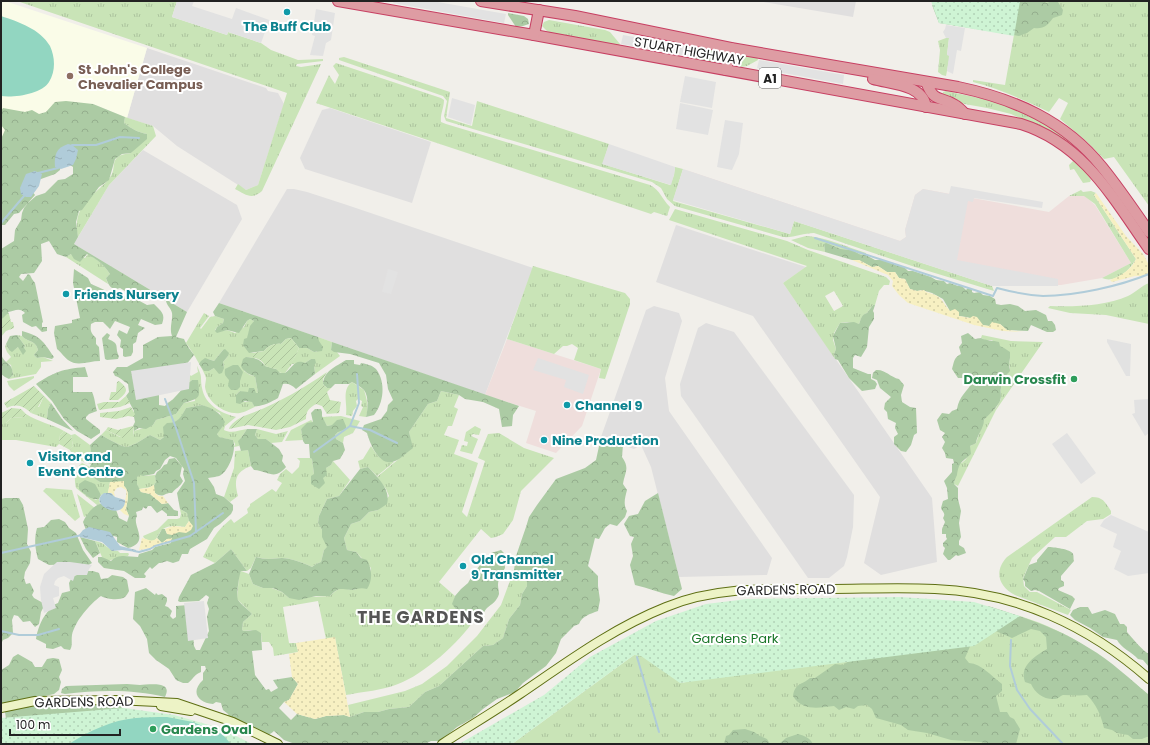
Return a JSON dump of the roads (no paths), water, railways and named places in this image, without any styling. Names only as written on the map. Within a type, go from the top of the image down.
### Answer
[{"type":"highway","name":"STUART HIGHWAY","points":[[338,1],[357,2],[1011,122],[1029,127],[1044,133],[1067,148],[1085,164],[1102,182],[1149,249]]},
{"type":"highway","name":"STUART HIGHWAY","points":[[481,1],[539,10],[731,48],[976,91],[1010,101],[1031,110],[1078,141],[1103,167],[1149,232]]},
{"type":"highway","points":[[534,35],[539,10]]},
{"type":"highway","points":[[726,70],[731,48]]},
{"type":"highway","points":[[835,66],[869,78],[909,88],[923,96],[926,107]]},
{"type":"highway","points":[[926,82],[930,91],[935,97],[955,105],[965,114]]},
{"type":"street","name":"GARDENS ROAD","points":[[442,744],[609,634],[637,619],[668,606],[709,593],[748,589],[924,588],[961,591],[991,596],[1032,608],[1072,624],[1116,652],[1149,679]]},
{"type":"street","name":"GARDENS ROAD","points":[[1,708],[35,702],[116,700],[177,703],[234,722],[278,744]]},
{"type":"water","points":[[68,144],[72,145],[78,150],[73,165],[61,169],[55,167],[55,159],[58,150]]},
{"type":"water","points":[[35,171],[42,174],[39,186],[31,197],[26,197],[21,194],[20,188],[26,174]]},
{"type":"water","points":[[104,493],[111,493],[115,497],[125,500],[124,507],[120,510],[114,511],[103,506],[100,502],[100,498]]},
{"type":"water","points":[[89,527],[110,532],[120,546],[136,550],[136,552],[122,550],[112,551],[102,542],[80,537],[79,535],[83,530]]},
{"type":"waterway","points":[[72,145],[96,145],[120,137],[139,138]]},
{"type":"waterway","points":[[38,173],[58,168]]},
{"type":"waterway","points":[[1,223],[24,196]]},
{"type":"waterway","points":[[815,238],[993,296],[997,288],[1037,296],[1056,296],[1111,286],[1149,274]]},
{"type":"waterway","points":[[314,452],[350,426],[359,403],[357,374]]},
{"type":"waterway","points":[[165,399],[194,483],[196,532]]},
{"type":"waterway","points":[[350,426],[370,430],[397,443]]},
{"type":"waterway","points":[[134,551],[139,552],[190,536],[223,513]]},
{"type":"waterway","points":[[1,553],[82,535]]},
{"type":"waterway","points":[[1,631],[19,635],[38,635],[59,629]]},
{"type":"waterway","points":[[1011,640],[1010,666],[1017,690],[1030,709],[1063,744]]},
{"type":"waterway","points":[[637,657],[659,732]]},
{"type":"place","name":"The Buff Club","points":[[287,12]]},
{"type":"place","name":"St John's College Chevalier Campus","points":[[70,76]]},
{"type":"place","name":"Friends Nursery","points":[[66,294]]},
{"type":"place","name":"Darwin Crossfit","points":[[1074,379]]},
{"type":"place","name":"Channel 9","points":[[567,405]]},
{"type":"place","name":"Nine Production","points":[[544,440]]},
{"type":"place","name":"Visitor and Event Centre","points":[[30,463]]},
{"type":"place","name":"Old Channel 9 Transmitter","points":[[463,566]]},
{"type":"place","name":"Gardens Oval","points":[[153,729]]},
{"type":"district","name":"THE GARDENS","points":[[421,617]]},
{"type":"park label","name":"Gardens Park","points":[[735,638]]}]
